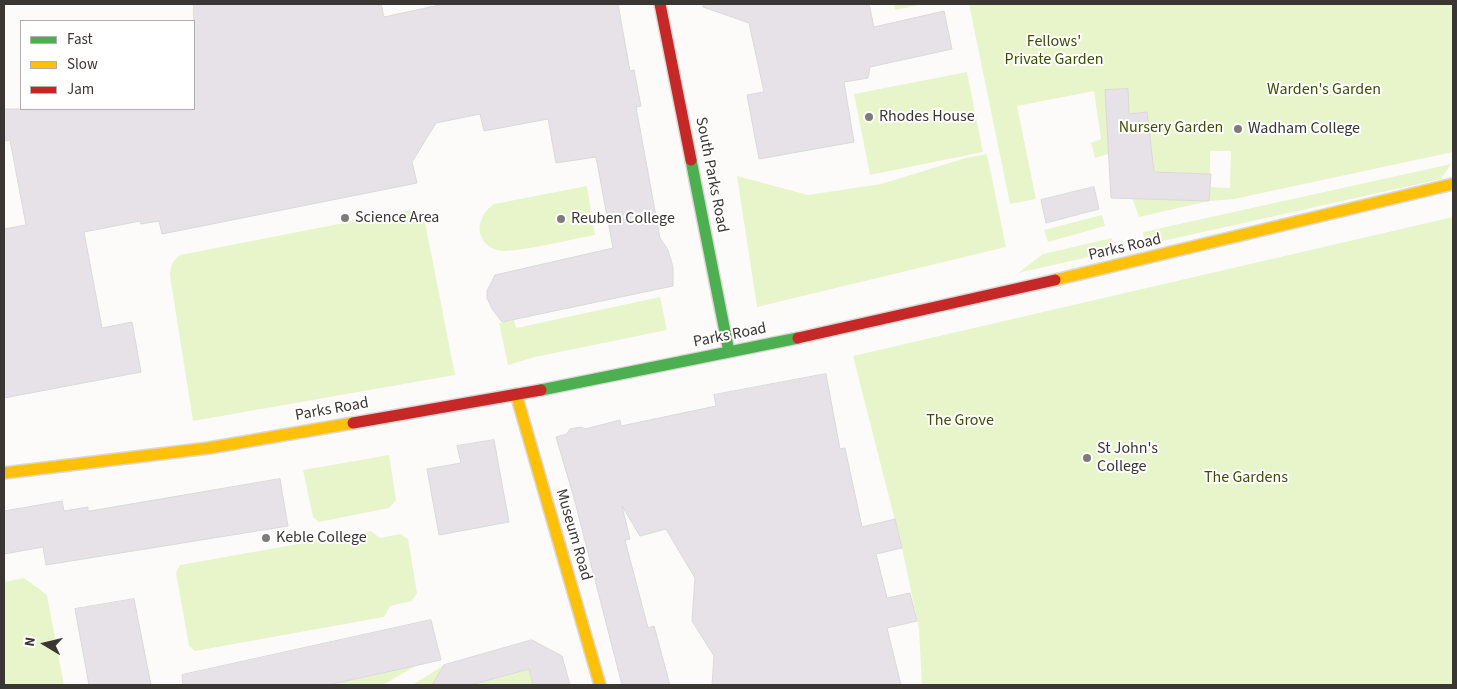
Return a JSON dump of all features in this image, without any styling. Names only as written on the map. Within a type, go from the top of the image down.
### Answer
[{"type":"street","name":"South Parks Road","points":[[660,4],[730,352]]},
{"type":"street","name":"Parks Road","points":[[4,473],[184,452],[516,394],[730,352],[1133,263],[1453,184]]},
{"type":"street","name":"Museum Road","points":[[516,394],[600,685]]},
{"type":"green space","points":[[894,4],[923,4],[895,10]]},
{"type":"green space","name":"Wadham College","points":[[969,4],[1453,4],[1453,152],[1234,199],[1209,201],[1210,187],[1230,188],[1231,151],[1210,151],[1210,174],[1134,171],[1132,198],[1128,155],[1108,154],[1095,158],[1091,143],[1101,139],[1094,91],[1017,106],[1036,199],[1010,204]]},
{"type":"green space","points":[[967,72],[983,152],[870,175],[854,94]]},
{"type":"green space","points":[[987,154],[1006,247],[757,307],[737,176],[808,195],[881,184],[966,158]]},
{"type":"green space","points":[[1451,164],[1441,179],[1145,245],[1143,232]]},
{"type":"green space","points":[[587,186],[595,235],[503,251],[496,250],[483,241],[480,228],[481,221],[483,215],[494,204]]},
{"type":"green space","points":[[1132,198],[1209,201],[1139,217]]},
{"type":"green space","points":[[410,210],[419,214],[425,222],[455,375],[193,421],[170,276],[172,264],[177,257]]},
{"type":"green space","points":[[1102,215],[1105,226],[1048,242],[1044,230]]},
{"type":"green space","name":"The Gardens","points":[[1453,217],[1453,685],[922,685],[919,629],[902,548],[853,356]]},
{"type":"green space","points":[[1112,238],[1115,251],[1018,273],[1043,254]]},
{"type":"green space","points":[[660,297],[667,330],[535,357],[508,365],[499,323],[514,320],[516,328]]},
{"type":"green space","points":[[389,455],[396,500],[389,508],[319,522],[313,517],[303,470]]},
{"type":"green space","points":[[371,531],[380,538],[400,534],[408,539],[417,593],[412,601],[390,606],[384,617],[195,651],[189,646],[176,573],[180,565]]},
{"type":"green space","points":[[24,578],[47,595],[64,685],[4,685],[4,582]]},
{"type":"green space","points":[[417,665],[383,685],[328,685]]},
{"type":"green space","points":[[444,665],[432,685],[412,685]]},
{"type":"green space","points":[[529,669],[533,685],[470,685]]},
{"type":"building","points":[[194,4],[381,4],[384,17],[444,4],[618,4],[630,71],[634,70],[641,106],[636,107],[660,238],[668,250],[673,267],[673,286],[502,322],[492,309],[487,298],[487,291],[495,275],[613,248],[596,157],[556,163],[548,119],[484,131],[480,114],[436,123],[412,162],[417,183],[162,234],[159,221],[141,224],[140,221],[84,232],[102,328],[132,322],[141,372],[4,398],[4,229],[26,225],[10,140],[4,141],[4,109],[195,110]]},
{"type":"building","name":"Rhodes House","points":[[704,4],[869,4],[874,27],[944,11],[952,49],[870,67],[868,78],[844,82],[854,142],[759,159],[747,95],[764,92],[749,23],[703,7]]},
{"type":"building","points":[[1128,89],[1129,114],[1147,112],[1154,172],[1211,174],[1209,201],[1111,198],[1105,90]]},
{"type":"building","points":[[1094,187],[1099,209],[1046,223],[1041,200]]},
{"type":"building","points":[[826,374],[840,449],[845,448],[862,527],[895,519],[902,548],[876,554],[887,598],[910,593],[917,621],[887,628],[901,685],[712,685],[714,656],[692,621],[695,578],[666,529],[640,536],[622,506],[630,539],[625,540],[648,628],[654,626],[670,685],[622,685],[574,498],[556,437],[567,434],[570,429],[581,427],[585,429],[620,420],[621,426],[716,406],[714,395]]},
{"type":"building","points":[[494,440],[509,522],[439,535],[427,469],[461,463],[457,446]]},
{"type":"building","points":[[280,479],[288,526],[46,565],[43,547],[4,554],[4,511],[62,501],[64,511],[88,507],[88,511]]},
{"type":"building","points":[[134,599],[151,685],[89,685],[75,609]]},
{"type":"building","points":[[431,620],[441,660],[328,685],[183,685],[182,675]]},
{"type":"building","points":[[532,640],[562,656],[570,685],[533,685],[529,669],[470,685],[432,685],[444,665]]},
{"type":"traffic: fast","points":[[691,160],[729,352]]},
{"type":"traffic: fast","points":[[541,390],[798,338]]},
{"type":"traffic: slow","points":[[1055,280],[1453,184]]},
{"type":"traffic: slow","points":[[516,394],[600,685]]},
{"type":"traffic: slow","points":[[4,473],[209,448],[353,423]]},
{"type":"traffic: jam","points":[[660,4],[691,160]]},
{"type":"traffic: jam","points":[[798,338],[1055,280]]},
{"type":"traffic: jam","points":[[353,423],[541,390]]},
{"type":"place","name":"Rhodes House","points":[[869,117]]},
{"type":"place","name":"Wadham College","points":[[1238,129]]},
{"type":"place","name":"Science Area","points":[[345,218]]},
{"type":"place","name":"Reuben College","points":[[561,219]]},
{"type":"place","name":"St John's College","points":[[1087,458]]},
{"type":"place","name":"Keble College","points":[[266,538]]},
{"type":"park label","name":"Fellows' Private Garden","points":[[1054,51]]},
{"type":"park label","name":"Warden's Garden","points":[[1324,90]]},
{"type":"park label","name":"Nursery Garden","points":[[1171,128]]},
{"type":"park label","name":"The Grove","points":[[960,421]]}]
